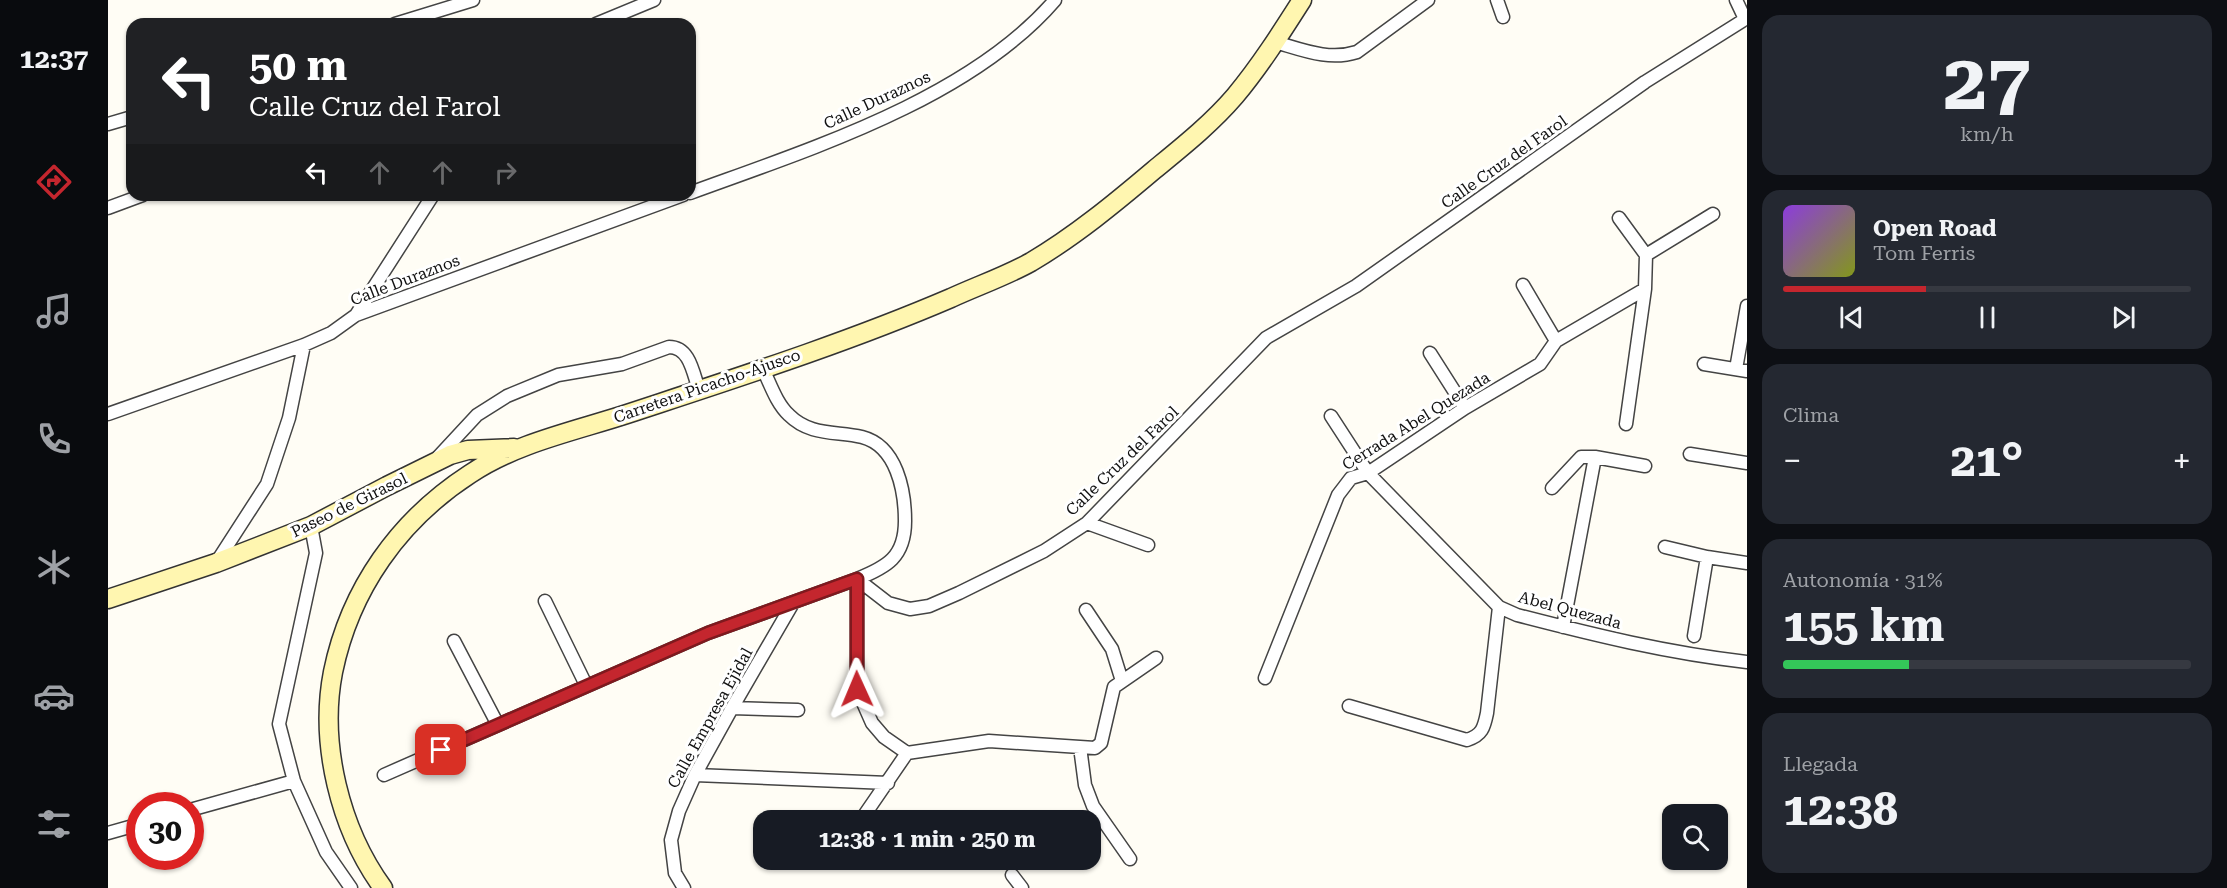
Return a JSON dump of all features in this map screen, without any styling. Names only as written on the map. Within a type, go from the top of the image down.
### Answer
[{"type":"main road","name":"Carretera Picacho-Ajusco","points":[[383,888],[351,827],[342,801],[329,742],[330,686],[344,628],[372,570],[406,527],[427,506],[474,471],[524,447],[699,390],[897,321],[1029,263],[1102,213],[1197,134],[1234,97],[1275,42],[1302,0]]},
{"type":"main road","name":"Paseo de Girasol","points":[[108,599],[216,563],[311,526],[450,455],[468,450],[524,447]]},
{"type":"street","points":[[414,18],[473,0]]},
{"type":"street","points":[[610,18],[654,0]]},
{"type":"street","name":"Calle Duraznos","points":[[696,191],[859,130],[956,81],[1004,48],[1055,0]]},
{"type":"street","points":[[1275,42],[1329,57],[1345,56],[1357,52],[1428,0]]},
{"type":"street","points":[[1497,0],[1503,17]]},
{"type":"street","points":[[1736,0],[1746,19]]},
{"type":"street","name":"Calle Cruz del Farol","points":[[857,579],[888,603],[910,609],[928,606],[1044,551],[1087,523],[1266,338],[1356,286],[1645,82],[1746,19]]},
{"type":"street","points":[[108,124],[126,119]]},
{"type":"street","points":[[108,208],[127,201]]},
{"type":"street","points":[[356,315],[429,201]]},
{"type":"street","name":"Calle Duraznos","points":[[108,414],[304,345],[331,333],[356,315],[667,201]]},
{"type":"street","points":[[1646,255],[1713,214]]},
{"type":"street","points":[[1619,218],[1646,255],[1646,289],[1626,424]]},
{"type":"street","points":[[1523,285],[1556,341]]},
{"type":"street","name":"Cerrada Abel Quezada","points":[[1265,678],[1338,495],[1351,478],[1368,473],[1465,408],[1540,364],[1556,341],[1646,289]]},
{"type":"street","points":[[1704,364],[1742,370],[1747,306]]},
{"type":"street","points":[[216,563],[267,484],[289,418],[304,345]]},
{"type":"street","points":[[431,464],[477,415],[507,396],[558,375],[622,364],[669,347],[677,347],[685,352],[699,390]]},
{"type":"street","points":[[1430,353],[1465,408]]},
{"type":"street","points":[[384,774],[708,633],[882,569],[895,556],[902,542],[904,493],[889,457],[876,443],[863,437],[820,432],[804,426],[789,415],[777,399],[762,367]]},
{"type":"street","name":"Abel Quezada","points":[[1331,416],[1368,473],[1499,607],[1516,615],[1681,654],[1747,662]]},
{"type":"street","points":[[1690,454],[1747,463]]},
{"type":"street","points":[[1552,488],[1581,457],[1595,457],[1645,466]]},
{"type":"street","points":[[1563,627],[1595,457]]},
{"type":"street","points":[[1087,523],[1148,544]]},
{"type":"street","points":[[311,526],[316,553],[279,724],[294,781],[326,852],[351,888]]},
{"type":"street","points":[[1665,548],[1747,563]]},
{"type":"street","points":[[1694,636],[1707,557]]},
{"type":"street","points":[[857,579],[857,689],[872,723],[884,737],[907,753],[989,741],[1095,748],[1101,743],[1114,687],[1156,658]]},
{"type":"street","points":[[545,601],[586,685]]},
{"type":"street","name":"Calle Empresa Ejidal","points":[[684,888],[675,873],[671,840],[679,811],[695,775],[793,603]]},
{"type":"street","points":[[1349,706],[1467,740],[1477,737],[1484,726],[1487,713],[1499,607]]},
{"type":"street","points":[[1086,610],[1112,649],[1122,681]]},
{"type":"street","points":[[454,641],[498,725]]},
{"type":"street","points":[[732,708],[798,710]]},
{"type":"street","points":[[1080,747],[1085,784],[1093,806],[1130,859]]},
{"type":"street","points":[[868,810],[907,753]]},
{"type":"street","points":[[695,775],[888,783]]},
{"type":"street","points":[[204,806],[294,781]]},
{"type":"street","points":[[108,833],[126,828]]},
{"type":"street","points":[[1012,874],[1022,888]]},
{"type":"route","points":[[441,750],[708,633],[857,579],[857,689]]}]
